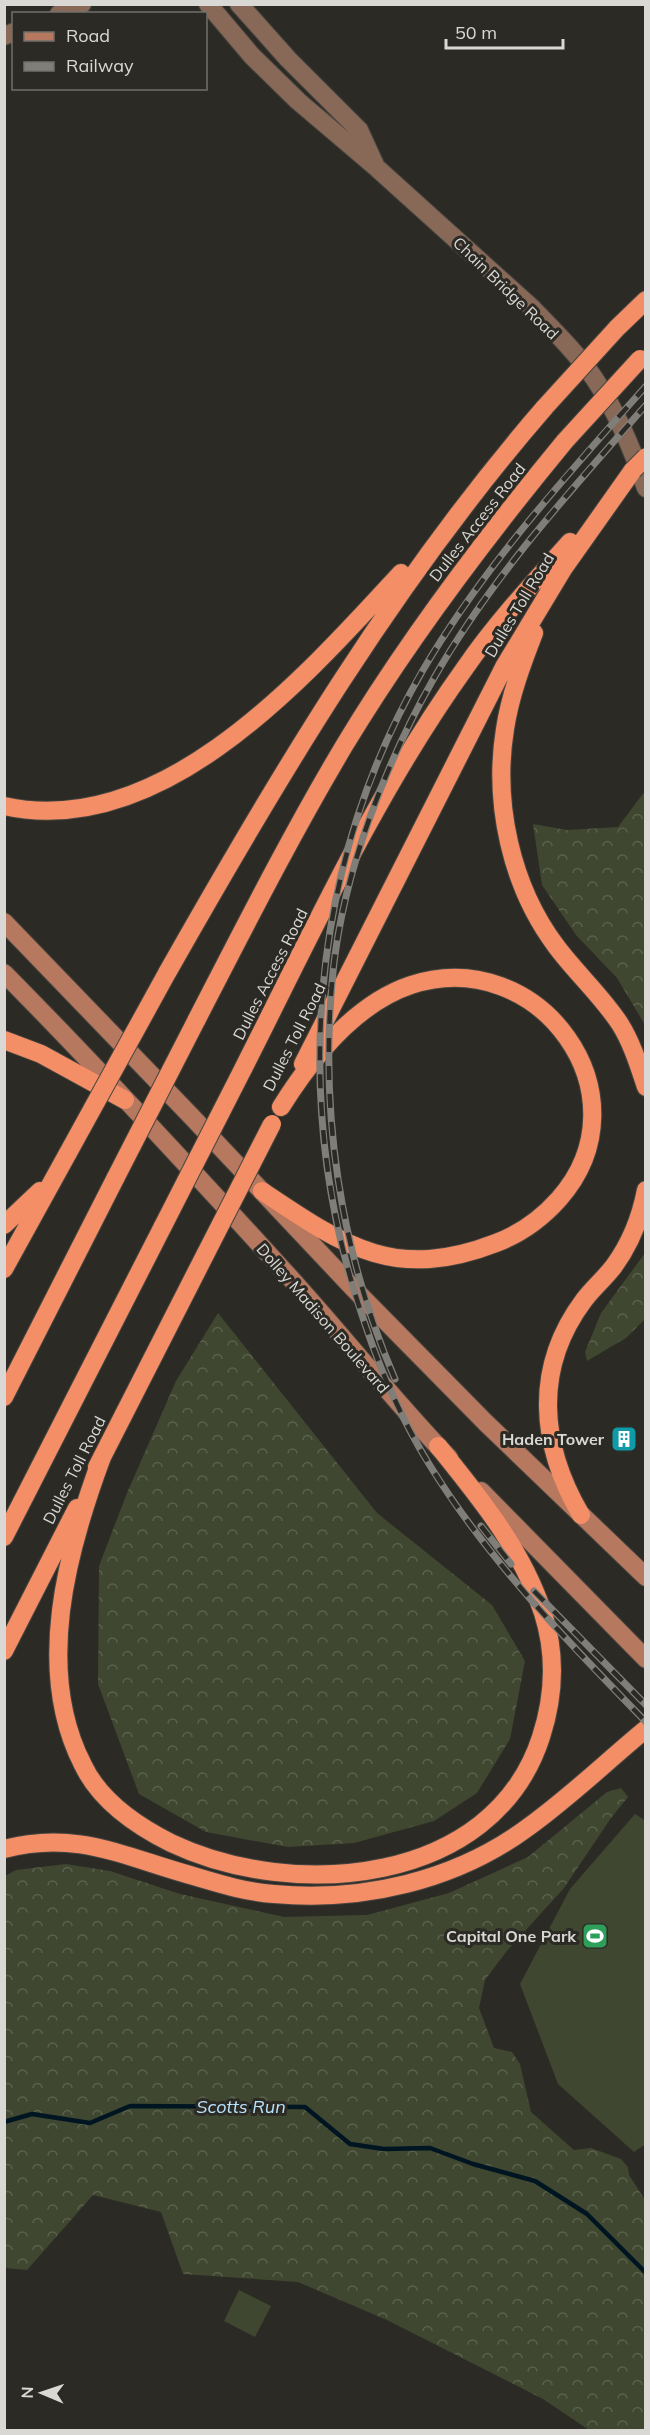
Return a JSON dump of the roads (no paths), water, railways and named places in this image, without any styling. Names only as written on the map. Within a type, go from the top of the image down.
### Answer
[{"type":"highway","points":[[4,1269],[227,867],[331,693],[387,609],[461,508],[544,407],[645,300]]},
{"type":"highway","name":"Dulles Access Road","points":[[4,1397],[297,828],[357,725],[450,587],[565,441],[643,356]]},
{"type":"highway","name":"Dulles Access Road","points":[[4,1537],[380,802],[465,667],[513,605],[597,515],[639,463]]},
{"type":"highway","points":[[4,806],[52,812],[95,806],[139,792],[189,767],[232,737],[276,699],[378,598],[461,508]]},
{"type":"highway","name":"Dulles Toll Road","points":[[4,1651],[504,667],[597,515]]},
{"type":"highway","points":[[563,568],[525,657],[512,698],[505,729],[502,797],[508,832],[527,896],[540,923],[620,1024],[636,1056],[645,1087]]},
{"type":"highway","points":[[262,1191],[332,1237],[359,1249],[393,1258],[417,1259],[445,1257],[478,1250],[507,1239],[526,1228],[550,1209],[567,1189],[581,1166],[590,1139],[592,1116],[587,1078],[579,1057],[565,1032],[546,1012],[524,997],[498,985],[469,979],[435,980],[410,986],[375,1004],[348,1025],[323,1050],[281,1107]]},
{"type":"highway","points":[[4,1040],[41,1054],[125,1100]]},
{"type":"highway","points":[[4,1225],[35,1196],[65,1158]]},
{"type":"highway","points":[[581,1515],[559,1474],[553,1452],[548,1403],[550,1378],[556,1349],[566,1328],[584,1300],[615,1265],[632,1234],[645,1190]]},
{"type":"highway","points":[[102,1457],[84,1510],[71,1560],[64,1593],[60,1633],[60,1677],[65,1719],[84,1769],[105,1796],[126,1815],[152,1833],[182,1848],[246,1868],[279,1873],[321,1875],[369,1871],[402,1863],[435,1851],[470,1832],[499,1806],[519,1781],[538,1746],[547,1719],[552,1664],[543,1613],[510,1542],[481,1499],[438,1446]]},
{"type":"highway","points":[[4,1849],[43,1842],[79,1843],[119,1852],[214,1882],[272,1894],[330,1896],[364,1893],[406,1884],[472,1862],[527,1829],[645,1729]]},
{"type":"highway","points":[[620,1750],[645,1737]]},
{"type":"main road","points":[[4,922],[354,1289],[486,1423],[645,1577]]},
{"type":"main road","name":"Dolley Madison Boulevard","points":[[4,973],[65,1034],[285,1272],[403,1410],[645,1659]]},
{"type":"street","points":[[64,12],[82,4]]},
{"type":"street","name":"Chain Bridge Road","points":[[208,4],[230,33],[276,80],[532,308],[593,377],[630,444],[645,488]]},
{"type":"street","name":"Chain Bridge Road","points":[[239,4],[288,59],[359,130],[378,169]]},
{"type":"waterway","name":"Scotts Run","points":[[4,2122],[32,2114],[90,2123],[130,2106],[305,2107],[350,2144],[384,2149],[430,2148],[473,2164],[535,2181],[587,2214],[646,2273]]},
{"type":"railway","points":[[646,386],[527,523],[472,594],[423,670],[384,746],[355,825],[334,907],[323,991],[320,1075],[326,1159],[341,1242],[371,1342],[401,1413],[429,1464],[452,1499],[503,1566],[558,1630],[646,1722]]},
{"type":"railway","points":[[395,1379],[360,1281],[338,1180],[332,1128],[329,1024],[338,934],[346,896],[356,858],[383,783],[416,711],[456,641],[480,605],[533,536],[646,405]]},
{"type":"railway","points":[[481,1526],[511,1564]]},
{"type":"railway","points":[[534,1591],[646,1705]]},
{"type":"place","name":"Haden Tower","points":[[624,1439]]},
{"type":"place","name":"Capital One Park","points":[[595,1936]]}]
